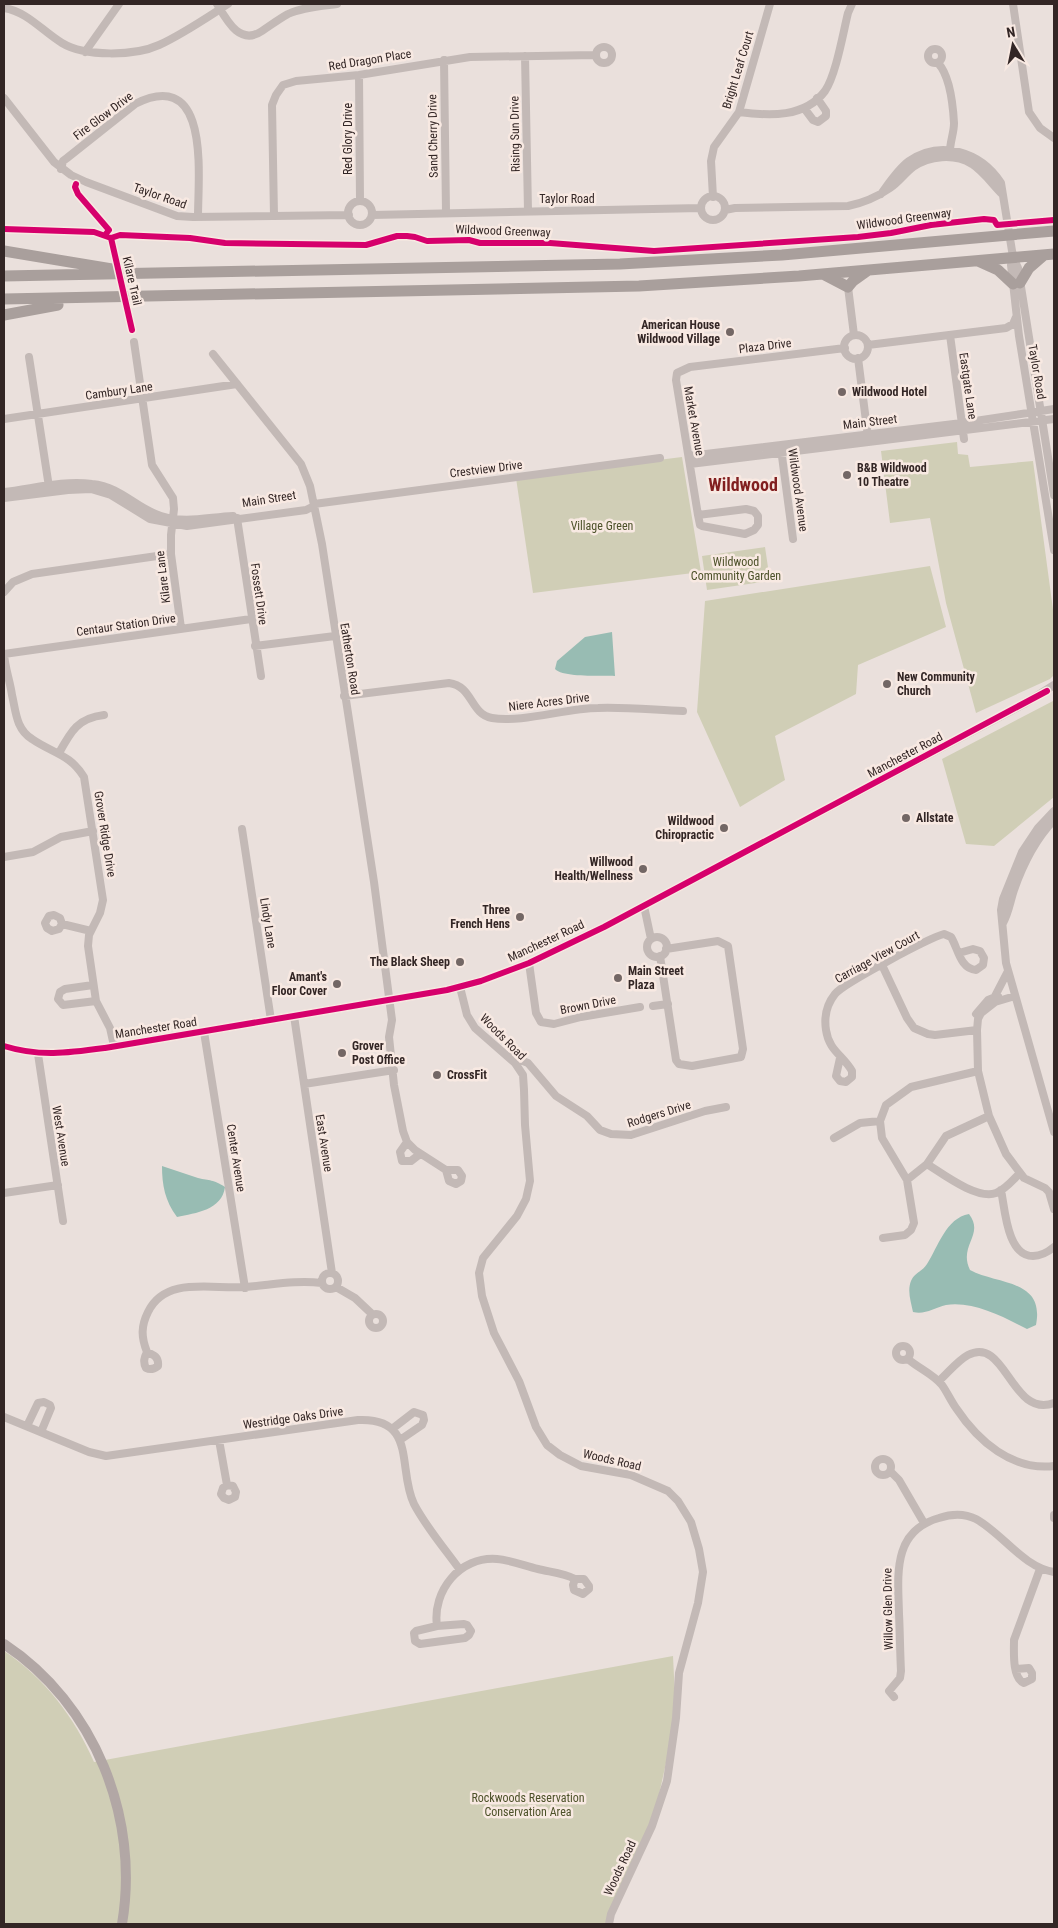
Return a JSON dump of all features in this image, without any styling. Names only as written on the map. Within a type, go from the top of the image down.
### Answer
[{"type":"highway","points":[[4,276],[620,264],[782,255],[1054,231]]},
{"type":"highway","points":[[4,251],[146,274]]},
{"type":"highway","points":[[4,300],[623,286],[823,274],[1049,254]]},
{"type":"highway","points":[[977,261],[998,270],[1017,284],[1029,268],[1049,254]]},
{"type":"highway","points":[[823,274],[848,287],[867,270]]},
{"type":"highway","points":[[4,315],[94,298]]},
{"type":"main road","points":[[4,1644],[42,1674],[65,1700],[85,1729],[102,1762],[119,1814],[126,1847],[127,1878],[122,1924]]},
{"type":"street","points":[[86,52],[119,4]]},
{"type":"street","points":[[4,8],[22,14],[63,44],[86,52],[105,54],[159,45],[219,6],[228,4]]},
{"type":"street","points":[[219,6],[236,32],[246,36],[260,32],[287,14],[297,10],[337,4]]},
{"type":"street","name":"Bright Leaf Court","points":[[713,197],[711,161],[714,147],[739,112],[770,4]]},
{"type":"street","points":[[739,112],[762,115],[786,114],[804,108],[817,98],[825,90],[833,72],[852,4]]},
{"type":"street","points":[[1013,4],[1029,112],[1040,128],[1054,138]]},
{"type":"street","name":"Red Dragon Place","points":[[274,216],[272,105],[283,85],[296,81],[358,76],[470,57],[596,55]]},
{"type":"street","name":"Rising Sun Drive","points":[[525,56],[528,211]]},
{"type":"street","name":"Sand Cherry Drive","points":[[444,60],[446,212]]},
{"type":"street","points":[[938,63],[943,69],[954,124],[950,154]]},
{"type":"street","name":"Red Glory Drive","points":[[358,76],[360,201]]},
{"type":"street","name":"Fire Glow Drive","points":[[62,167],[63,161],[135,104],[148,98],[162,96],[176,99],[185,106],[197,133],[198,217]]},
{"type":"street","name":"Taylor Road","points":[[4,98],[54,162],[86,182],[177,216],[349,215],[352,221],[360,225],[369,221],[372,214],[701,208],[704,216],[713,220],[720,218],[725,210],[735,208],[848,206],[859,204],[891,188],[920,163],[950,154],[978,168],[1003,194],[1014,257],[1018,265],[1017,315],[1019,337],[1037,412]]},
{"type":"street","points":[[804,108],[813,120],[818,122],[823,120],[826,116],[826,111],[817,98]]},
{"type":"street","points":[[701,208],[704,201],[713,197],[722,200],[725,210]]},
{"type":"street","points":[[349,215],[351,206],[360,201],[369,205],[372,214]]},
{"type":"street","name":"Taylor Road","points":[[1017,284],[1037,412],[1054,550]]},
{"type":"street","points":[[848,287],[854,335]]},
{"type":"street","points":[[868,345],[1006,328],[1013,324],[1017,315]]},
{"type":"street","points":[[1006,328],[1014,331],[1019,337]]},
{"type":"street","points":[[854,335],[863,337],[868,345],[867,352],[858,358],[849,356],[845,348],[847,340],[854,335]]},
{"type":"street","name":"Eastgate Lane","points":[[950,335],[964,439]]},
{"type":"street","name":"Kilare Lane","points":[[134,342],[152,465],[172,498],[174,508],[171,554],[181,628]]},
{"type":"street","name":"Plaza Drive","points":[[689,368],[845,348]]},
{"type":"street","name":"Eatherton Road","points":[[213,354],[301,464],[310,486],[374,882],[390,1000],[392,1020],[389,1037],[394,1070],[394,1085],[407,1142],[400,1152],[402,1160],[411,1161],[420,1154]]},
{"type":"street","points":[[30,357],[49,487]]},
{"type":"street","points":[[858,358],[868,438]]},
{"type":"street","name":"Market Avenue","points":[[689,368],[680,371],[676,377],[698,515]]},
{"type":"street","name":"Cambury Lane","points":[[4,419],[238,384]]},
{"type":"street","name":"Main Street","points":[[689,460],[782,453],[868,438],[962,426],[1054,409]]},
{"type":"street","name":"Main Street","points":[[962,426],[1054,419]]},
{"type":"street","name":"Taylor Road","points":[[1038,421],[1054,495]]},
{"type":"street","name":"Main Street","points":[[689,460],[780,444],[868,438]]},
{"type":"street","name":"Wildwood Avenue","points":[[780,444],[793,539]]},
{"type":"street","name":"Crestview Drive","points":[[314,505],[660,458]]},
{"type":"street","name":"Main Street","points":[[4,492],[82,483],[104,486],[127,496],[149,511],[172,521]]},
{"type":"street","name":"Main Street","points":[[4,498],[91,489],[111,494],[150,519],[172,521],[237,518],[314,505]]},
{"type":"street","points":[[746,509],[754,511],[758,516],[758,525],[754,530],[745,534],[700,525],[698,515],[746,509]]},
{"type":"street","name":"Fossett Drive","points":[[237,518],[261,676]]},
{"type":"street","points":[[4,592],[13,582],[32,574],[171,554]]},
{"type":"street","name":"Centaur Station Drive","points":[[4,654],[251,619]]},
{"type":"street","points":[[255,646],[335,636]]},
{"type":"street","name":"Grover Ridge Drive","points":[[4,654],[19,724],[27,736],[71,760],[84,777],[103,900],[88,946],[96,1001],[110,1028],[114,1046]]},
{"type":"street","name":"Niere Acres Drive","points":[[344,696],[449,683],[458,684],[466,691],[479,712],[490,718],[522,717],[598,708],[682,711]]},
{"type":"street","name":"Manchester Road","points":[[4,1046],[38,1054],[63,1053],[114,1046],[390,1000],[460,987],[499,975],[529,963],[644,906],[1052,689]]},
{"type":"street","points":[[59,753],[76,726],[90,718],[104,715]]},
{"type":"street","points":[[1054,811],[1038,828],[1019,858],[1003,898],[1001,910],[1004,953],[1008,971],[1054,1132]]},
{"type":"street","points":[[1003,923],[1009,912],[1013,892],[1023,866],[1036,843],[1054,820]]},
{"type":"street","name":"Lindy Lane","points":[[242,829],[271,1020]]},
{"type":"street","points":[[4,857],[33,852],[61,837],[93,831]]},
{"type":"street","points":[[644,906],[651,939]]},
{"type":"street","points":[[62,924],[91,932]]},
{"type":"street","name":"Carriage View Court","points":[[840,1058],[828,1039],[825,1022],[827,1007],[839,990],[944,934],[951,937],[959,953]]},
{"type":"street","points":[[656,937],[666,943],[666,949],[660,956],[651,955],[648,950],[647,944],[656,937]]},
{"type":"street","points":[[660,956],[676,1060],[679,1064],[692,1066],[741,1057],[743,1049],[728,946],[718,941],[666,949]]},
{"type":"street","name":"Brown Drive","points":[[529,963],[536,1013],[541,1022],[554,1024],[581,1017],[640,1007]]},
{"type":"street","points":[[882,966],[907,1018],[914,1028],[928,1034],[957,1033],[960,1035],[975,1032]]},
{"type":"street","points":[[994,998],[1008,971]]},
{"type":"street","points":[[93,985],[62,990],[58,995],[58,999],[63,1005],[96,1001]]},
{"type":"street","name":"Woods Road","points":[[460,987],[467,1015],[475,1028],[508,1055],[523,1075],[530,1181],[526,1199],[517,1216],[483,1258],[478,1273],[487,1315],[494,1333],[519,1381],[536,1426],[547,1445],[560,1455],[581,1466],[631,1475],[668,1491],[678,1501],[691,1522],[703,1572],[698,1603],[679,1673],[675,1728],[667,1781],[652,1826],[611,1914],[609,1924]]},
{"type":"street","points":[[1014,994],[994,998],[982,1006],[977,1013],[975,1032],[978,1071],[989,1116],[1006,1154],[1024,1178],[1045,1188],[1049,1192],[1054,1210]]},
{"type":"street","points":[[975,1032],[978,1019],[987,1008],[995,1002],[1014,994]]},
{"type":"street","points":[[653,1006],[668,1004]]},
{"type":"street","name":"East Avenue","points":[[294,1016],[332,1273],[339,1280],[336,1287]]},
{"type":"street","name":"Center Avenue","points":[[204,1032],[246,1288]]},
{"type":"street","name":"West Avenue","points":[[38,1054],[63,1221]]},
{"type":"street","name":"Rodgers Drive","points":[[508,1055],[528,1063],[556,1096],[597,1124],[600,1130],[611,1134],[631,1135],[705,1111],[726,1107]]},
{"type":"street","points":[[304,1084],[394,1070]]},
{"type":"street","points":[[884,1238],[905,1235],[913,1227],[914,1216],[908,1180],[882,1138],[880,1121],[882,1114],[889,1102],[910,1086],[978,1071]]},
{"type":"street","points":[[908,1180],[927,1164],[946,1136],[989,1116]]},
{"type":"street","points":[[834,1138],[860,1123],[880,1121]]},
{"type":"street","points":[[407,1142],[420,1154],[446,1170]]},
{"type":"street","points":[[927,1164],[977,1192],[995,1194],[1020,1173]]},
{"type":"street","points":[[4,1193],[58,1185]]},
{"type":"street","points":[[1001,1190],[1011,1239],[1016,1249],[1032,1256],[1045,1253],[1054,1247]]},
{"type":"street","points":[[322,1283],[324,1275],[332,1273]]},
{"type":"street","points":[[147,1352],[142,1333],[143,1322],[150,1307],[161,1296],[184,1287],[246,1288],[294,1281],[322,1283],[327,1289],[332,1290],[336,1287],[355,1298],[372,1314]]},
{"type":"street","points":[[939,1381],[968,1355],[983,1352],[994,1358],[1017,1389],[1027,1399],[1038,1404],[1050,1405],[1054,1403]]},
{"type":"street","points":[[908,1359],[939,1381],[956,1409],[973,1429],[998,1452],[1013,1461],[1030,1466],[1054,1466]]},
{"type":"street","points":[[27,1426],[38,1403],[45,1402],[51,1408],[41,1432]]},
{"type":"street","points":[[400,1440],[422,1425],[423,1415],[414,1412],[392,1429],[400,1440],[413,1503],[460,1570]]},
{"type":"street","name":"Westridge Oaks Drive","points":[[4,1418],[89,1452],[106,1456],[364,1420],[377,1421],[392,1429]]},
{"type":"street","points":[[220,1440],[228,1485]]},
{"type":"street","points":[[890,1471],[899,1480],[924,1523],[944,1516],[966,1515],[993,1530],[1040,1569],[1054,1572]]},
{"type":"street","name":"Willow Glen Drive","points":[[894,1697],[889,1691],[900,1678],[901,1671],[899,1561],[909,1538],[924,1523]]},
{"type":"street","points":[[437,1626],[437,1609],[443,1588],[449,1579],[460,1570],[481,1560],[498,1559],[575,1579]]},
{"type":"street","points":[[1016,1669],[1026,1667],[1032,1673],[1032,1679],[1022,1682],[1018,1678],[1016,1669],[1014,1651],[1015,1636],[1040,1569]]},
{"type":"street","points":[[464,1624],[471,1631],[465,1638],[420,1644],[415,1641],[414,1633],[416,1631],[437,1626],[464,1624]]},
{"type":"green space","points":[[957,442],[958,454],[968,455],[970,467],[1033,461],[1054,617],[1054,675],[1050,679],[976,713],[946,603],[930,518],[890,523],[881,451]]},
{"type":"green space","name":"Village Green","points":[[682,457],[701,572],[533,593],[516,478]]},
{"type":"green space","name":"Wildwood Community Garden","points":[[765,547],[770,581],[707,590],[702,556]]},
{"type":"green space","points":[[930,566],[946,627],[858,665],[856,694],[775,736],[785,780],[740,807],[697,712],[705,601]]},
{"type":"green space","points":[[1053,701],[1054,797],[994,846],[966,844],[942,759]]},
{"type":"green space","name":"Rockwoods Reservation Conservation Area","points":[[4,1651],[32,1673],[57,1700],[78,1730],[94,1762],[673,1656],[676,1718],[652,1826],[606,1924],[4,1924]]},
{"type":"water","points":[[612,632],[615,676],[574,675],[555,669],[557,661],[585,637]]},
{"type":"water","points":[[162,1166],[217,1183],[225,1187],[223,1195],[214,1206],[177,1217],[165,1193]]},
{"type":"water","points":[[969,1214],[974,1228],[967,1254],[970,1270],[1017,1286],[1026,1291],[1033,1299],[1037,1310],[1036,1325],[1027,1329],[988,1311],[967,1305],[946,1305],[926,1312],[913,1312],[909,1293],[912,1278],[927,1264],[943,1234],[954,1221]]},
{"type":"cycle path","points":[[76,184],[75,187],[78,194],[109,230],[105,235]]},
{"type":"cycle path","name":"Wildwood Greenway","points":[[4,229],[94,232],[111,238],[120,235],[190,238],[225,243],[366,245],[397,236],[407,236],[427,241],[469,240],[480,243],[550,243],[654,251],[858,237],[931,225],[984,219],[994,220],[997,225],[1054,220]]},
{"type":"cycle path","name":"Kilare Trail","points":[[111,238],[132,330]]},
{"type":"cycle path","points":[[4,1046],[42,1053],[105,1048],[447,990],[481,981],[529,963],[604,927],[1047,691]]},
{"type":"place","name":"American House Wildwood Village","points":[[730,332]]},
{"type":"place","name":"Wildwood Hotel","points":[[842,392]]},
{"type":"place","name":"B&B Wildwood 10 Theatre","points":[[847,475]]},
{"type":"place","name":"New Community Church","points":[[887,684]]},
{"type":"place","name":"Allstate","points":[[906,818]]},
{"type":"place","name":"Wildwood Chiropractic","points":[[724,828]]},
{"type":"place","name":"Willwood Health/Wellness","points":[[643,869]]},
{"type":"place","name":"Three French Hens","points":[[520,917]]},
{"type":"place","name":"The Black Sheep","points":[[460,962]]},
{"type":"place","name":"Main Street Plaza","points":[[618,978]]},
{"type":"place","name":"Amant's Floor Cover","points":[[337,984]]},
{"type":"place","name":"Grover Post Office","points":[[342,1053]]},
{"type":"place","name":"CrossFit","points":[[437,1075]]},
{"type":"district","name":"Wildwood","points":[[743,484]]}]
